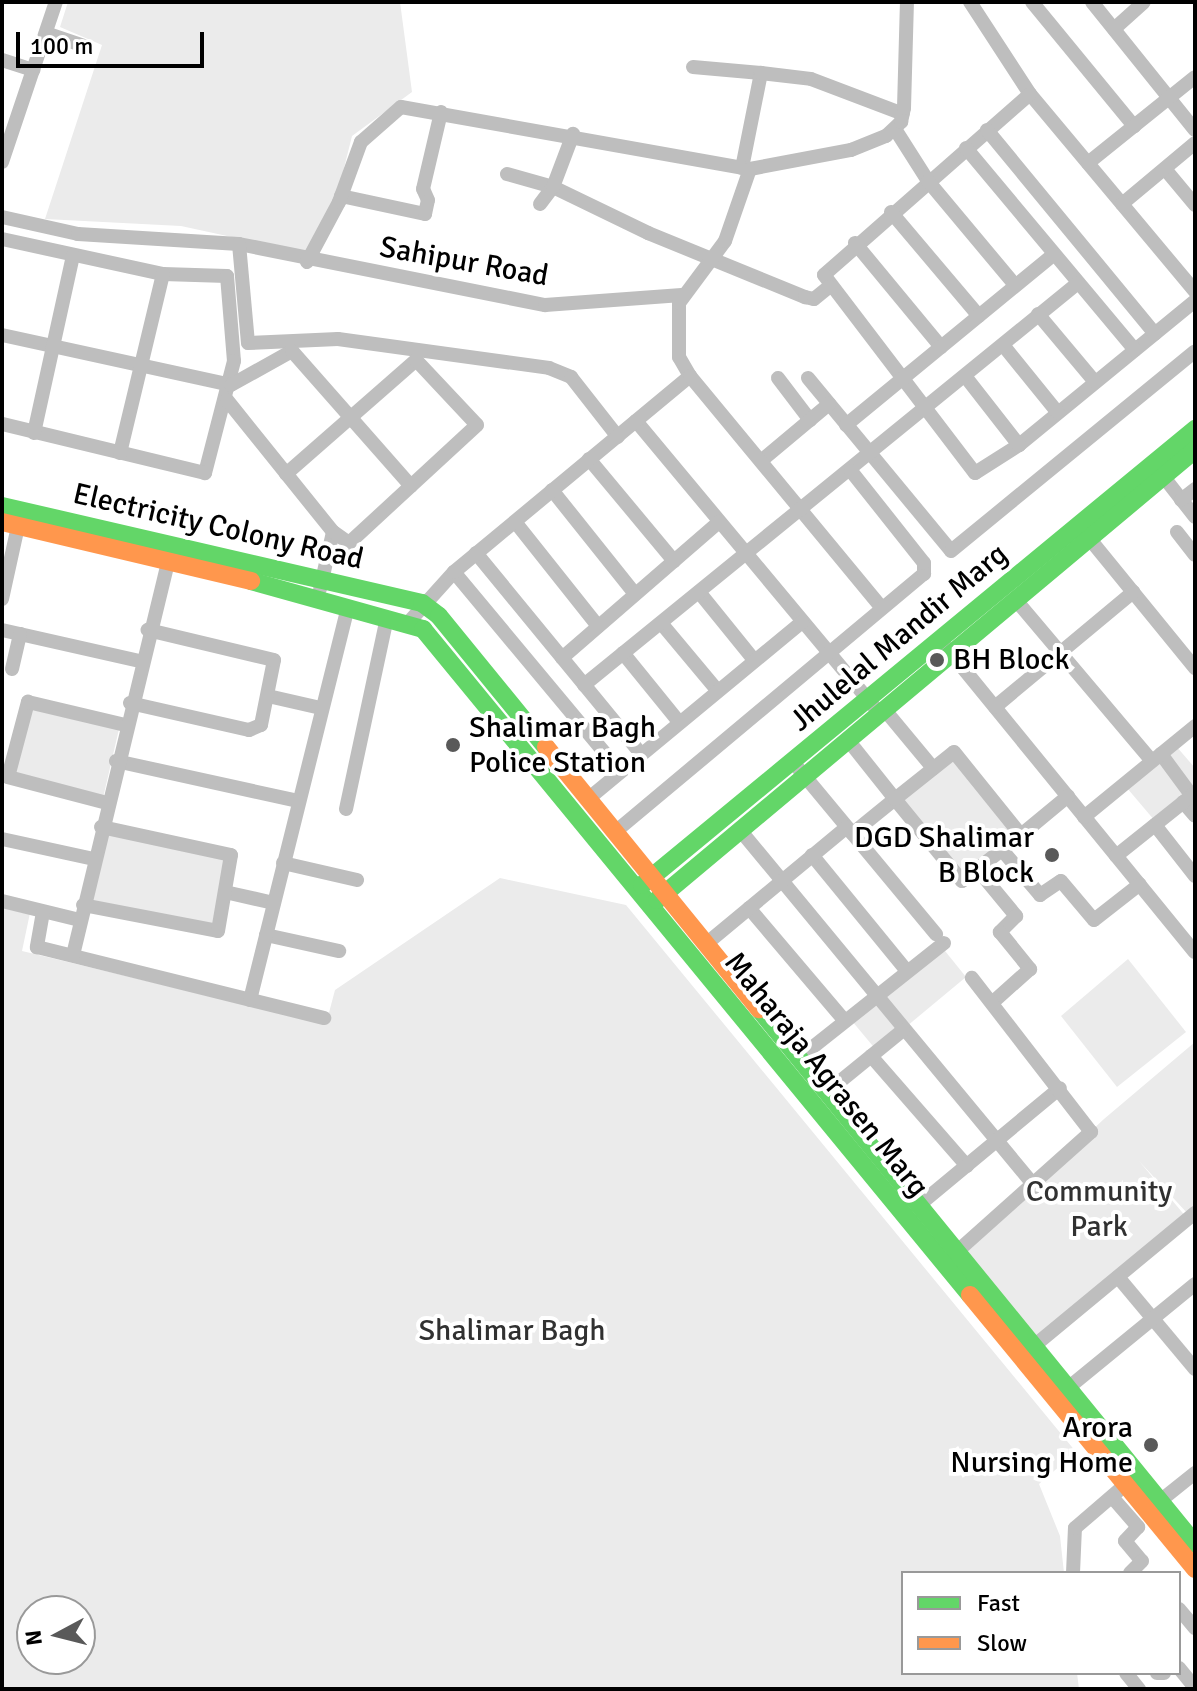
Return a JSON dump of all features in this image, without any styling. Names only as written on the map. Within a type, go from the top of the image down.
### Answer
[{"type":"street","points":[[2,162],[56,2]]},
{"type":"street","points":[[307,262],[341,196],[361,142],[387,118],[407,107],[573,134],[746,169],[851,150],[895,129],[903,114],[907,2]]},
{"type":"street","points":[[970,2],[1030,94],[1195,291]]},
{"type":"street","points":[[1032,2],[1134,126]]},
{"type":"street","points":[[1092,2],[1195,130]]},
{"type":"street","points":[[1114,29],[1144,2]]},
{"type":"street","points":[[46,33],[87,47]]},
{"type":"street","points":[[2,60],[33,70]]},
{"type":"street","points":[[693,67],[811,79],[903,114]]},
{"type":"street","points":[[761,73],[746,169],[725,241],[682,295],[679,357],[690,376],[882,608]]},
{"type":"street","points":[[1088,163],[1195,77]]},
{"type":"street","points":[[1030,94],[825,272],[829,287],[925,409],[977,474],[1019,445],[1195,301]]},
{"type":"street","points":[[341,196],[425,214],[428,200],[423,189],[441,112]]},
{"type":"street","points":[[895,129],[928,181],[1015,285]]},
{"type":"street","points":[[987,130],[1155,334]]},
{"type":"street","points":[[540,204],[553,187],[573,134]]},
{"type":"street","points":[[1122,204],[1195,143]]},
{"type":"street","points":[[966,148],[1135,350]]},
{"type":"street","points":[[1165,169],[1195,205]]},
{"type":"street","points":[[507,174],[553,187],[810,299],[829,287]]},
{"type":"street","points":[[891,212],[979,316]]},
{"type":"street","name":"Sahipur Road","points":[[2,217],[40,230],[239,244],[307,262],[545,305],[682,295]]},
{"type":"street","points":[[2,239],[163,274],[229,277],[231,385],[205,473],[2,424]]},
{"type":"street","points":[[855,243],[941,347]]},
{"type":"street","points":[[239,244],[248,343],[338,339],[549,368],[571,377],[618,437]]},
{"type":"street","points":[[846,425],[1054,254]]},
{"type":"street","points":[[34,433],[73,255]]},
{"type":"street","points":[[120,453],[163,274]]},
{"type":"street","points":[[584,685],[871,455],[1078,283]]},
{"type":"street","points":[[1038,314],[1095,382]]},
{"type":"street","points":[[2,335],[231,385],[292,351],[411,486]]},
{"type":"street","points":[[1003,345],[1058,413]]},
{"type":"street","points":[[808,378],[951,551],[1195,351]]},
{"type":"street","points":[[227,400],[286,474],[333,532],[349,543],[477,427],[421,361],[413,361],[286,474]]},
{"type":"street","points":[[408,623],[422,603],[454,572],[690,376]]},
{"type":"street","points":[[965,376],[1019,445]]},
{"type":"street","points":[[778,378],[810,420]]},
{"type":"street","points":[[761,461],[829,404]]},
{"type":"street","points":[[636,421],[802,622],[933,768]]},
{"type":"street","name":"Jhulelal Mandir Marg","points":[[946,647],[1015,599],[1195,429]]},
{"type":"street","name":"Jhulelal Mandir Marg","points":[[637,889],[877,708],[1084,532],[1195,450]]},
{"type":"street","points":[[589,459],[674,561]]},
{"type":"street","points":[[615,832],[882,608],[926,566],[851,471]]},
{"type":"street","points":[[1163,476],[1195,517]]},
{"type":"street","points":[[1181,500],[1195,489]]},
{"type":"street","points":[[552,490],[635,594]]},
{"type":"street","name":"Electricity Colony Road","points":[[2,506],[320,588],[348,607],[408,623]]},
{"type":"street","points":[[562,658],[719,522]]},
{"type":"street","points":[[516,523],[598,626]]},
{"type":"street","points":[[2,599],[10,524]]},
{"type":"street","name":"Electricity Colony Road","points":[[10,524],[168,562],[422,603]]},
{"type":"street","points":[[320,588],[333,532]]},
{"type":"street","points":[[1084,532],[1195,668]]},
{"type":"street","points":[[1177,532],[1195,555]]},
{"type":"street","points":[[476,553],[641,754]]},
{"type":"street","points":[[73,955],[140,661],[168,562]]},
{"type":"street","points":[[454,572],[620,771]]},
{"type":"street","points":[[699,592],[754,660]]},
{"type":"street","points":[[995,707],[1133,592]]},
{"type":"street","points":[[1015,599],[1157,757],[1190,797],[1195,816]]},
{"type":"street","name":"Maharaja Agrasen Marg","points":[[422,603],[439,616],[652,877],[658,899],[801,1069],[827,1092],[919,1205],[950,1257],[1034,1346],[1068,1388],[1125,1485],[1160,1501],[1195,1544]]},
{"type":"street","points":[[250,1000],[348,607]]},
{"type":"street","points":[[346,809],[387,618]]},
{"type":"street","points":[[588,799],[802,622]]},
{"type":"street","name":"Maharaja Agrasen Marg","points":[[408,623],[423,629],[637,889],[658,899],[706,944],[1125,1485],[1195,1569]]},
{"type":"street","points":[[661,623],[717,690]]},
{"type":"street","points":[[2,630],[140,661]]},
{"type":"street","points":[[130,703],[254,730],[261,725],[274,660],[148,630]]},
{"type":"street","points":[[12,669],[20,634]]},
{"type":"street","points":[[946,647],[1195,952]]},
{"type":"street","points":[[623,653],[679,722]]},
{"type":"street","points":[[268,696],[321,708]]},
{"type":"street","points":[[107,803],[9,779],[9,739],[29,702],[125,725]]},
{"type":"street","name":"Jhulelal Mandir Marg","points":[[658,899],[740,830],[798,769],[848,740],[877,708]]},
{"type":"street","points":[[509,734],[525,721]]},
{"type":"street","points":[[1084,817],[1195,726]]},
{"type":"street","points":[[848,740],[960,880],[978,870],[1068,796]]},
{"type":"street","points":[[706,944],[812,855],[956,753],[1021,835]]},
{"type":"street","points":[[116,761],[298,801]]},
{"type":"street","points":[[798,769],[940,939],[907,971],[843,1019],[801,1069]]},
{"type":"street","points":[[1116,856],[1190,797]]},
{"type":"street","points":[[1155,825],[1195,876]]},
{"type":"street","points":[[83,905],[214,934],[225,892],[231,855],[101,827]]},
{"type":"street","points":[[740,830],[1035,1187]]},
{"type":"street","points":[[2,839],[94,859]]},
{"type":"street","points":[[1002,850],[1040,895],[1061,881],[1094,920],[1140,884]]},
{"type":"street","points":[[812,855],[907,971]]},
{"type":"street","points":[[283,863],[357,880]]},
{"type":"street","points":[[978,870],[1016,916],[1000,932],[1030,969],[992,1003]]},
{"type":"street","points":[[225,892],[274,903]]},
{"type":"street","points":[[2,901],[80,920]]},
{"type":"street","points":[[749,908],[843,1019]]},
{"type":"street","points":[[43,912],[36,946],[324,1018]]},
{"type":"street","points":[[266,935],[339,951]]},
{"type":"street","points":[[950,1257],[1035,1187],[1091,1134],[1060,1088],[972,978]]},
{"type":"street","points":[[827,1092],[903,1030]]},
{"type":"street","points":[[871,1056],[967,1166]]},
{"type":"street","points":[[919,1205],[1060,1088]]},
{"type":"street","points":[[1034,1346],[1193,1218]]},
{"type":"street","points":[[1118,1277],[1195,1369]]},
{"type":"street","points":[[1068,1388],[1195,1284]]},
{"type":"street","points":[[1160,1501],[1195,1473]]},
{"type":"street","points":[[1073,1571],[1072,1533],[1125,1485],[1138,1527],[1125,1541],[1142,1561],[1132,1571]]},
{"type":"street","points":[[1181,1611],[1195,1628]]},
{"type":"green space","points":[[68,2],[400,2],[412,92],[352,136],[337,196],[305,253],[181,226],[45,219],[102,45],[60,27]]},
{"type":"green space","points":[[29,707],[119,729],[103,798],[13,776]]},
{"type":"green space","points":[[1176,746],[1195,768],[1195,787],[1155,821],[1127,788]]},
{"type":"green space","points":[[953,757],[1015,834],[963,876],[901,799]]},
{"type":"green space","points":[[104,831],[229,859],[213,930],[89,902]]},
{"type":"green space","name":"Shalimar Bagh","points":[[500,878],[626,905],[1076,1452],[1039,1484],[1060,1536],[1064,1571],[901,1571],[901,1675],[1077,1675],[1079,1689],[2,1689],[2,906],[30,913],[22,951],[326,1024],[335,990]]},
{"type":"green space","points":[[937,941],[966,977],[877,1051],[847,1015]]},
{"type":"green space","points":[[1128,959],[1186,1032],[1117,1087],[1061,1016]]},
{"type":"green space","name":"Community Park","points":[[1195,1042],[1195,1207],[1188,1214],[1139,1161],[1187,1218],[1037,1341],[964,1250],[1104,1119]]},
{"type":"traffic: fast","points":[[642,885],[1195,429]]},
{"type":"traffic: fast","points":[[657,900],[1195,450]]},
{"type":"traffic: fast","points":[[2,506],[422,603],[439,616],[546,747]]},
{"type":"traffic: fast","points":[[251,581],[423,629],[970,1295]]},
{"type":"traffic: fast","points":[[759,1009],[1195,1544]]},
{"type":"traffic: slow","points":[[2,522],[251,581]]},
{"type":"traffic: slow","points":[[546,747],[759,1009]]},
{"type":"traffic: slow","points":[[970,1295],[1195,1569]]},
{"type":"place","name":"BH Block","points":[[937,660]]},
{"type":"place","name":"Shalimar Bagh Police Station","points":[[453,745]]},
{"type":"place","name":"DGD Shalimar B Block","points":[[1052,855]]},
{"type":"place","name":"Arora Nursing Home","points":[[1151,1445]]}]
